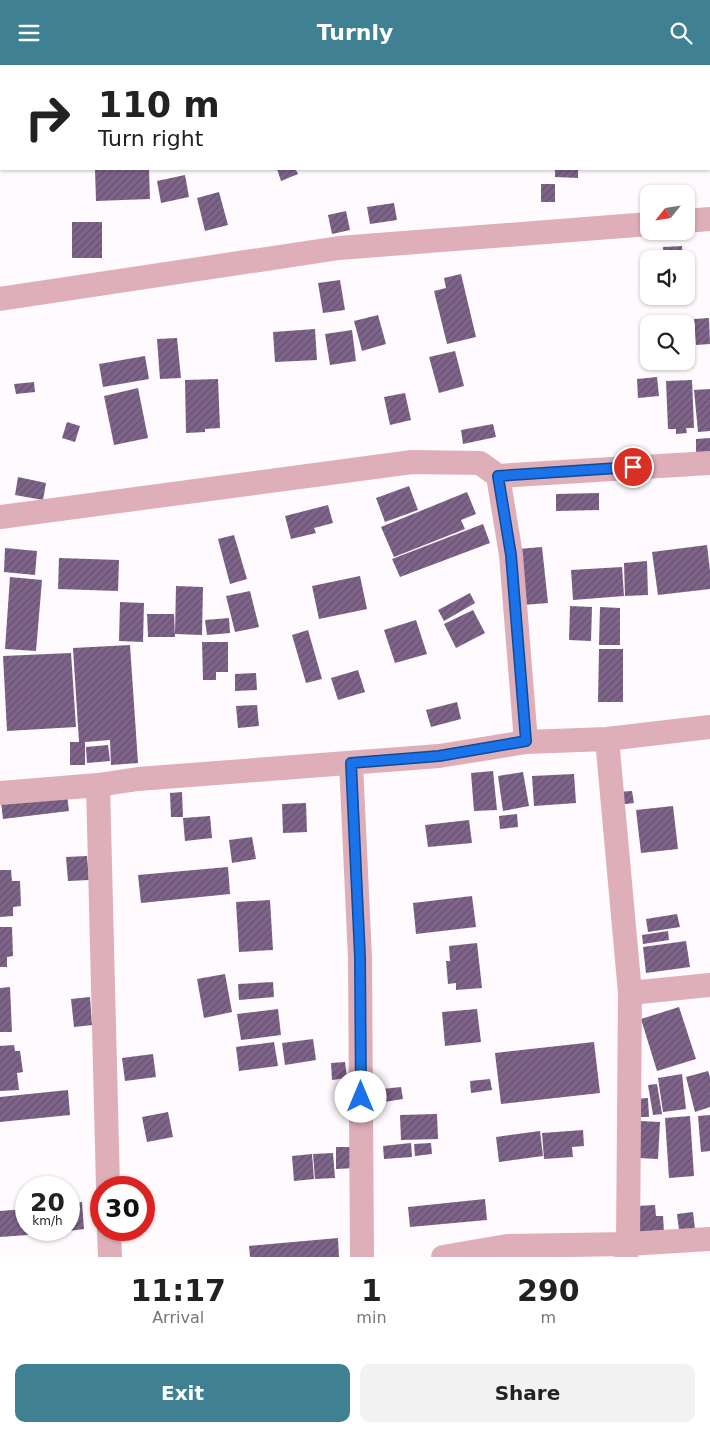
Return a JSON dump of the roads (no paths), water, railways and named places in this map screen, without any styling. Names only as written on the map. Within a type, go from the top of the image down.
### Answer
[{"type":"street","points":[[695,220],[710,219]]},
{"type":"street","points":[[0,299],[339,248],[640,225]]},
{"type":"street","points":[[0,517],[412,462],[480,463],[498,476],[710,463]]},
{"type":"street","points":[[498,476],[511,555],[526,741]]},
{"type":"street","points":[[0,793],[98,785],[138,779],[439,756],[526,741],[608,739],[710,727]]},
{"type":"street","points":[[608,739],[630,993],[627,1251]]},
{"type":"street","points":[[351,763],[360,957],[362,1257]]},
{"type":"street","points":[[98,785],[108,1176]]},
{"type":"street","points":[[630,993],[710,985]]},
{"type":"street","points":[[443,1257],[506,1246],[627,1251],[710,1239]]},
{"type":"street","points":[[109,1241],[110,1257]]}]
